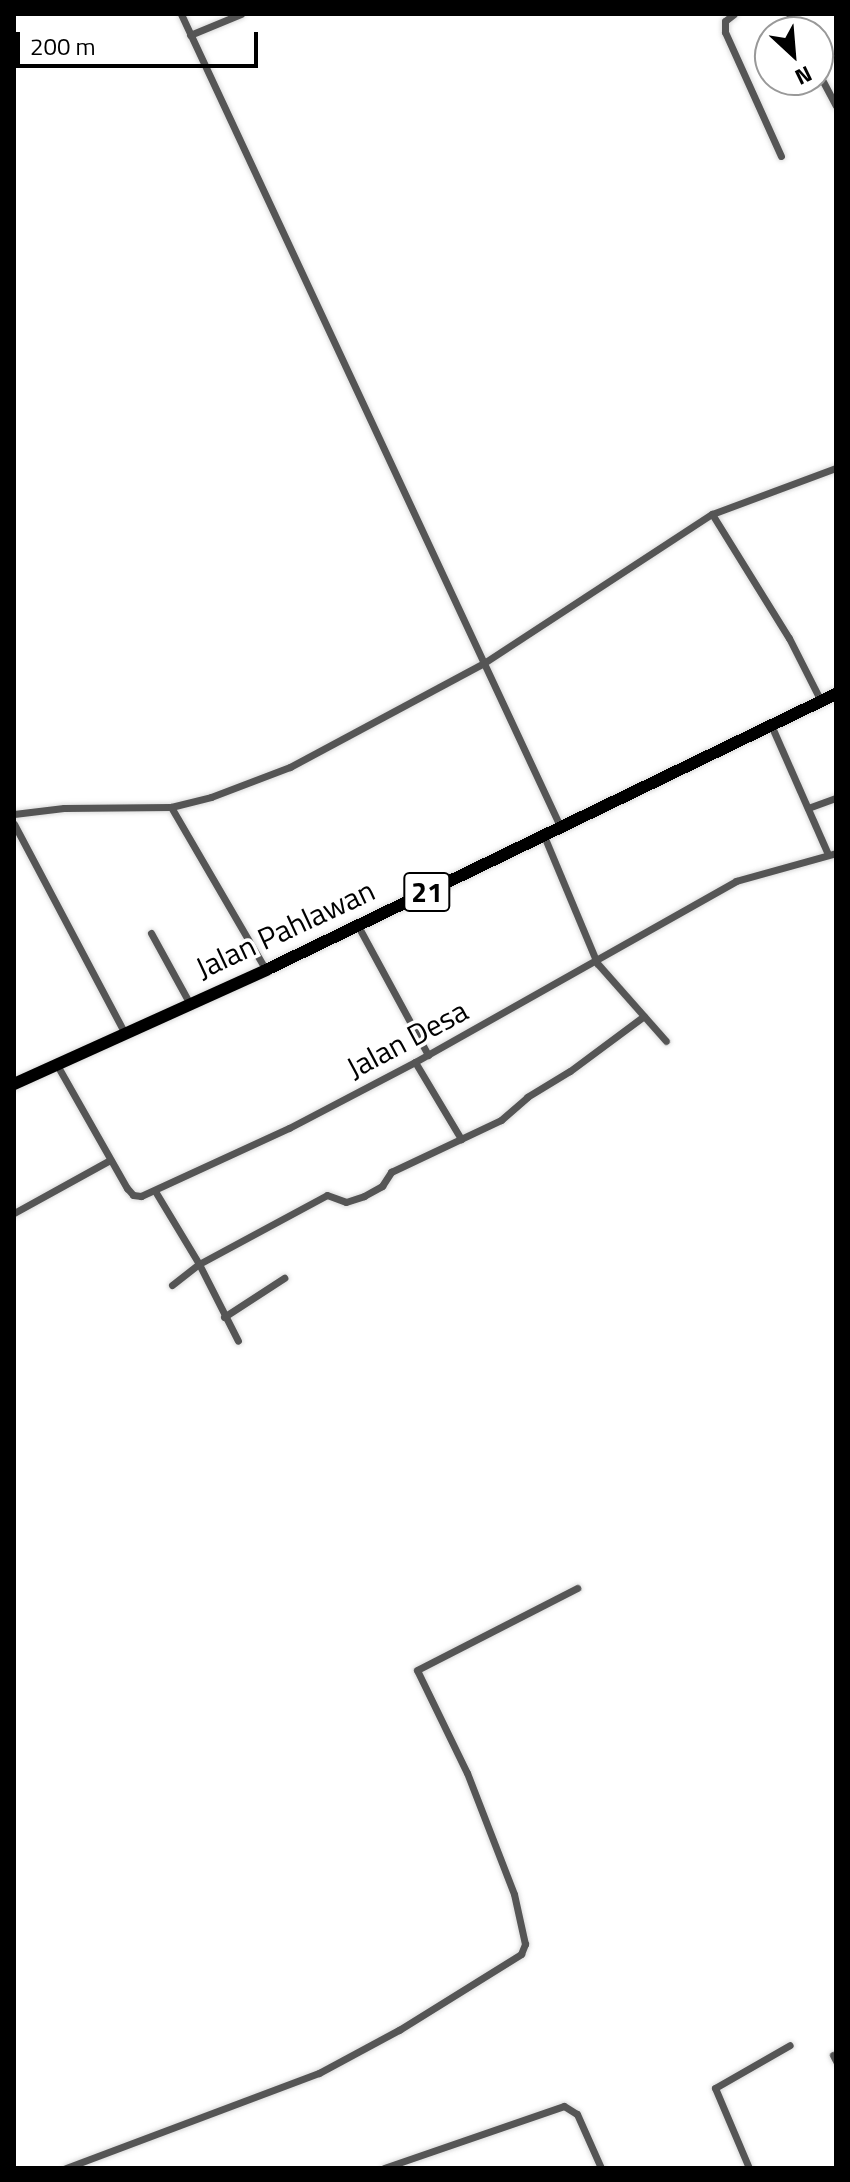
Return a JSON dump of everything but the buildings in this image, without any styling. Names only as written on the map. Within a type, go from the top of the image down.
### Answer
[{"type":"highway","name":"Jalan Pahlawan","points":[[14,1084],[189,1002],[266,970],[836,694]]},
{"type":"street","points":[[181,14],[561,828]]},
{"type":"street","points":[[190,35],[241,14]]},
{"type":"street","points":[[734,14],[725,21],[725,32],[781,156]]},
{"type":"street","points":[[14,814],[64,808],[171,807],[211,797],[290,767],[484,663],[712,514],[836,468]]},
{"type":"street","points":[[712,514],[789,638],[821,701]]},
{"type":"street","points":[[771,725],[832,854]]},
{"type":"street","points":[[808,808],[836,798]]},
{"type":"street","points":[[171,807],[266,970]]},
{"type":"street","points":[[14,824],[124,1032]]},
{"type":"street","points":[[544,835],[597,963],[666,1041]]},
{"type":"street","name":"Jalan Desa","points":[[155,1191],[289,1128],[415,1062],[597,963],[736,881],[832,854]]},
{"type":"street","points":[[358,926],[428,1055]]},
{"type":"street","points":[[151,933],[189,1002]]},
{"type":"street","points":[[172,1285],[199,1264],[327,1195],[346,1202],[364,1196],[382,1186],[391,1172],[507,1117],[527,1097],[570,1071],[644,1016]]},
{"type":"street","points":[[415,1062],[461,1139]]},
{"type":"street","points":[[56,1065],[133,1195],[155,1191],[199,1264],[238,1341]]},
{"type":"street","points":[[14,1213],[110,1160]]},
{"type":"street","points":[[224,1317],[284,1278]]},
{"type":"street","points":[[66,2168],[319,2073],[399,2030],[521,1954],[525,1944],[514,1894],[467,1773],[417,1670],[577,1588]]},
{"type":"street","points":[[749,2168],[715,2088],[790,2045]]},
{"type":"street","points":[[384,2168],[564,2106],[577,2114],[601,2168]]}]
